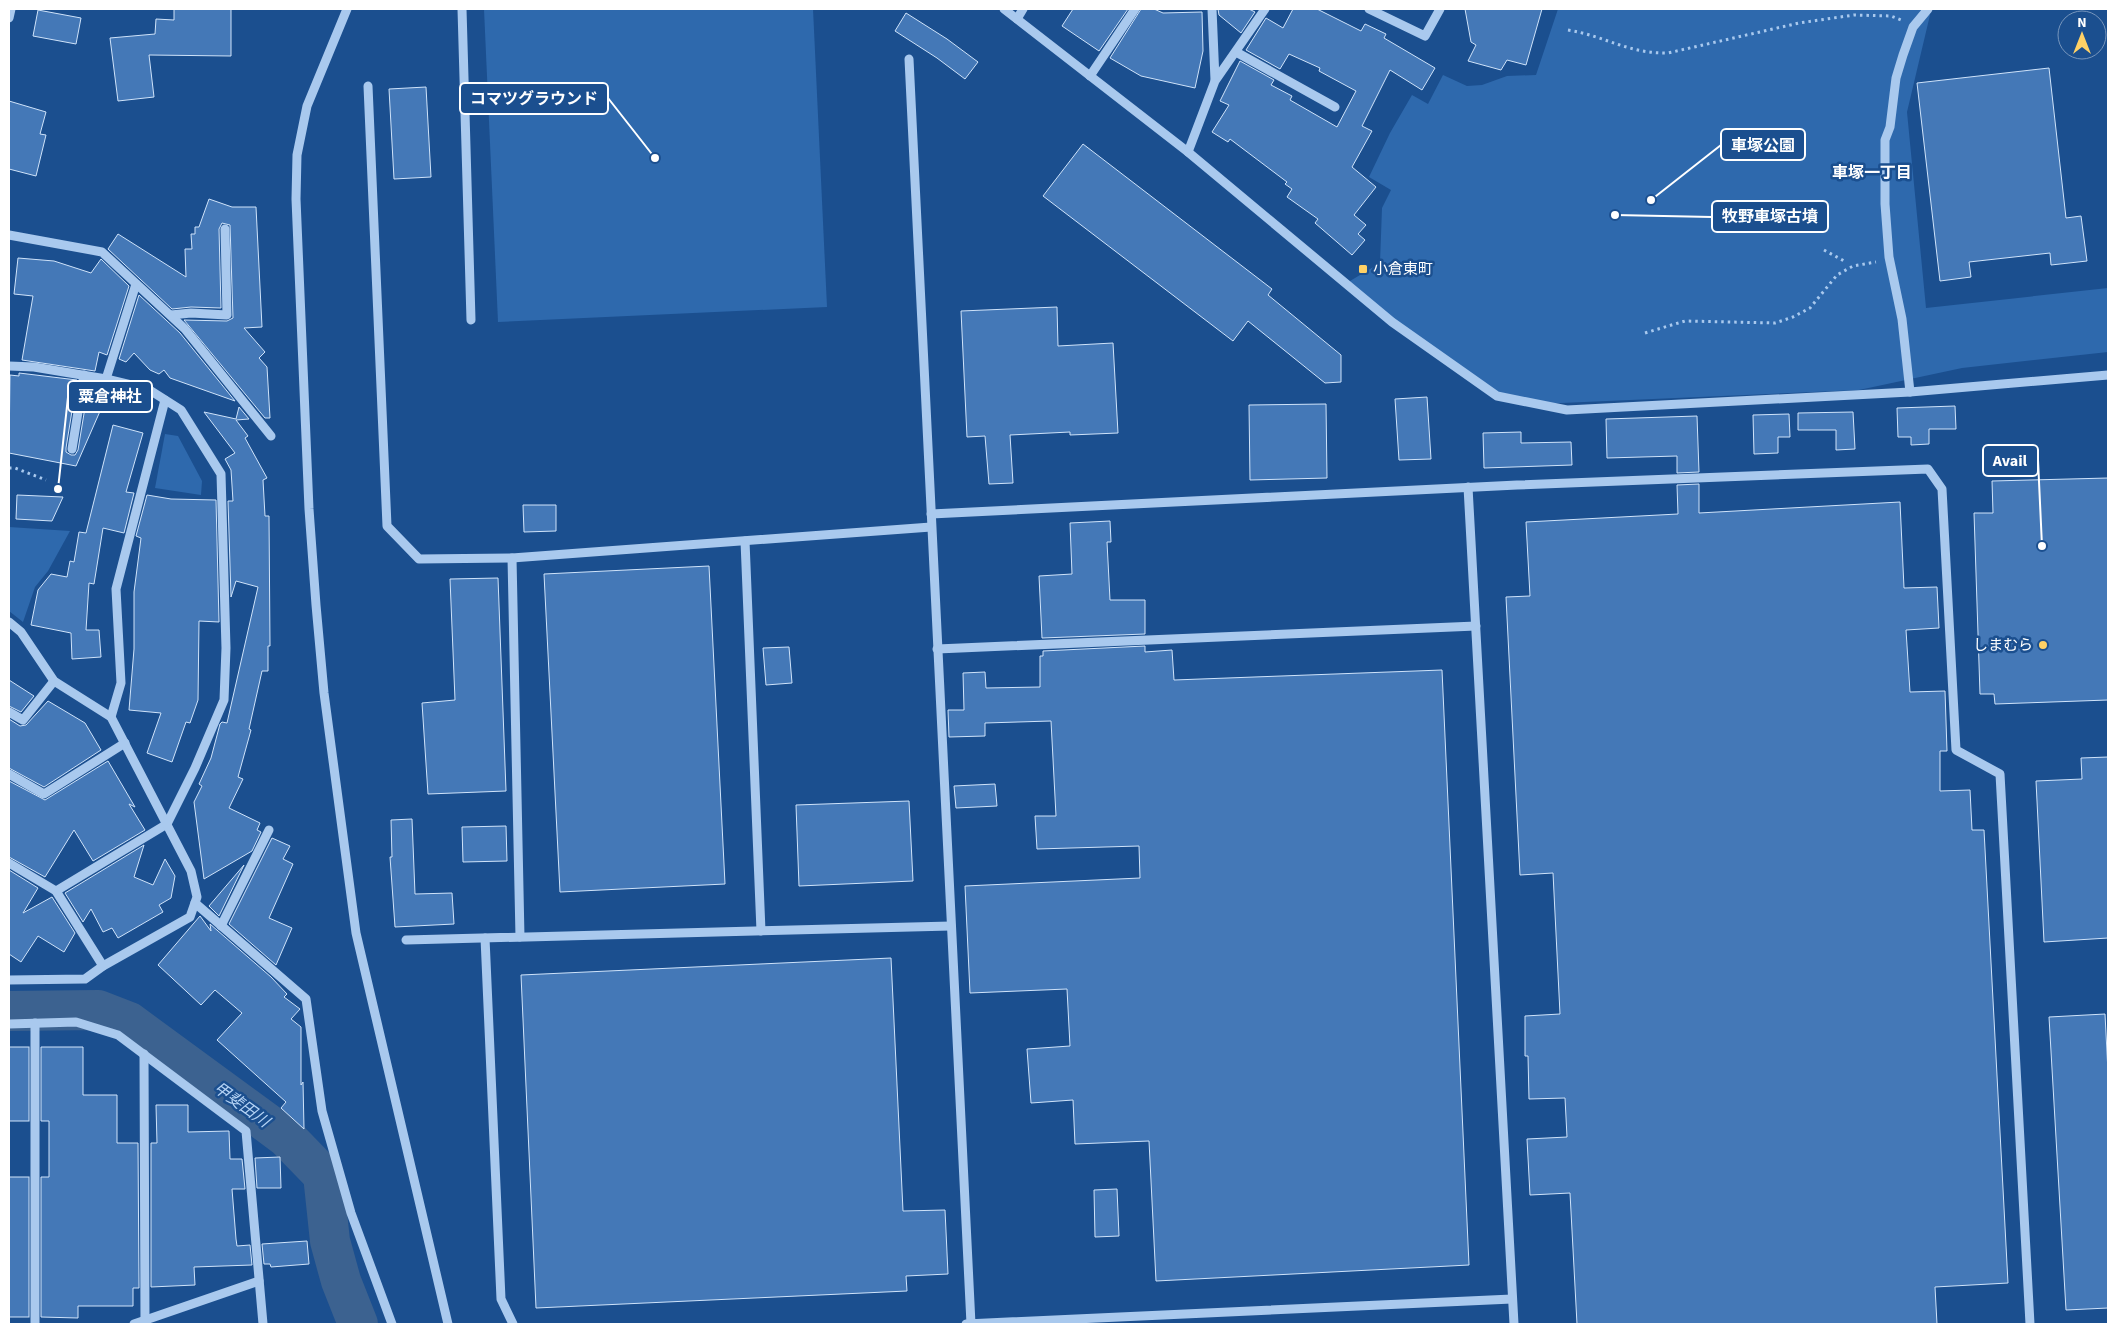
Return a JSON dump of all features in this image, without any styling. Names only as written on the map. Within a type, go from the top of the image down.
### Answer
[{"type":"street","points":[[9,18],[11,9]]},
{"type":"street","points":[[347,9],[307,106],[298,155],[296,199],[309,509],[316,606],[324,693],[356,933],[448,1324]]},
{"type":"street","points":[[462,9],[471,320]]},
{"type":"street","points":[[1004,9],[1188,152],[1392,322],[1498,396],[1567,410],[1910,392],[2108,375]]},
{"type":"street","points":[[1017,18],[1023,9]]},
{"type":"street","points":[[1090,76],[1135,9]]},
{"type":"street","points":[[1212,9],[1216,81]]},
{"type":"street","points":[[1188,152],[1216,81],[1265,9]]},
{"type":"street","points":[[1369,9],[1425,36],[1440,9]]},
{"type":"street","points":[[1910,392],[1902,319],[1890,259],[1886,204],[1886,140],[1892,113],[1896,78],[1913,27],[1928,9]]},
{"type":"street","points":[[1236,52],[1335,107]]},
{"type":"street","points":[[909,59],[971,1324]]},
{"type":"street","points":[[368,86],[387,526],[418,559],[512,558],[931,527]]},
{"type":"street","points":[[171,315],[190,312],[227,315],[224,229]]},
{"type":"street","points":[[9,235],[102,252],[185,329],[271,436]]},
{"type":"street","points":[[106,379],[136,284]]},
{"type":"street","points":[[9,366],[34,367],[84,375],[148,389],[181,410],[220,474],[226,648],[224,700],[195,768],[167,824],[56,891]]},
{"type":"street","points":[[72,449],[84,375]]},
{"type":"street","points":[[111,717],[121,683],[116,589],[165,400]]},
{"type":"street","points":[[931,514],[1468,487],[1928,469],[1942,489],[1956,750],[2000,774],[2030,1324]]},
{"type":"street","points":[[1468,487],[1514,1324]]},
{"type":"street","points":[[745,541],[761,931]]},
{"type":"street","points":[[512,558],[520,937]]},
{"type":"street","points":[[9,622],[21,632],[54,681],[111,717],[191,870],[197,897],[190,917],[104,966],[85,979],[9,980]]},
{"type":"street","points":[[938,649],[1476,626]]},
{"type":"street","points":[[9,712],[23,720],[54,681]]},
{"type":"street","points":[[9,774],[44,794],[125,743]]},
{"type":"street","points":[[221,926],[269,830]]},
{"type":"street","points":[[9,863],[56,891],[104,966]]},
{"type":"street","points":[[195,903],[306,999],[322,1111],[351,1213],[392,1324]]},
{"type":"street","points":[[406,940],[951,926]]},
{"type":"street","points":[[485,938],[501,1300],[513,1324]]},
{"type":"street","points":[[9,1024],[76,1022],[118,1035],[246,1132],[263,1324]]},
{"type":"street","points":[[35,1023],[35,1324]]},
{"type":"street","points":[[144,1054],[144,1322]]},
{"type":"street","points":[[134,1324],[259,1281]]},
{"type":"street","points":[[966,1324],[1512,1300]]},
{"type":"path","points":[[1568,30],[1586,33],[1636,51],[1649,54],[1668,54],[1799,23],[1854,15],[1891,16],[1913,27]]},
{"type":"path","points":[[1824,250],[1846,262]]},
{"type":"path","points":[[1645,333],[1685,321],[1776,323],[1810,308],[1837,275],[1853,266],[1890,259]]},
{"type":"path","points":[[9,468],[16,468],[46,480]]},
{"type":"shaded area","points":[[484,9],[813,9],[827,307],[498,322]]},
{"type":"shaded area","points":[[1558,9],[1928,9],[1930,15],[1907,112],[1926,308],[2108,288],[2108,352],[1962,368],[1859,390],[1538,404],[1497,396],[1345,284],[1380,263],[1382,208],[1391,190],[1369,177],[1390,133],[1412,95],[1428,104],[1443,75],[1467,86],[1482,85],[1507,76],[1536,75]]},
{"type":"shaded area","points":[[165,434],[178,436],[202,481],[201,495],[155,488]]},
{"type":"shaded area","points":[[9,527],[70,531],[48,571],[35,587],[23,622],[9,611]]},
{"type":"building","points":[[174,9],[231,9],[231,56],[149,55],[154,97],[118,101],[110,38],[155,34],[156,19],[174,20]]},
{"type":"building","points":[[1073,9],[1128,9],[1099,51],[1062,26]]},
{"type":"building","points":[[1141,9],[1154,9],[1163,13],[1202,12],[1203,51],[1195,88],[1141,76],[1110,58]]},
{"type":"building","points":[[1218,9],[1249,9],[1255,12],[1241,33],[1219,15]]},
{"type":"building","points":[[1293,9],[1317,9],[1361,31],[1365,24],[1386,34],[1384,38],[1435,68],[1422,90],[1390,70],[1362,126],[1372,131],[1352,167],[1376,187],[1354,215],[1366,225],[1358,234],[1365,240],[1352,255],[1315,223],[1318,219],[1287,197],[1292,189],[1285,184],[1287,182],[1230,139],[1228,142],[1212,132],[1229,105],[1220,101],[1240,61],[1274,80],[1271,85],[1292,96],[1290,100],[1337,127],[1356,91],[1319,71],[1320,68],[1289,54],[1280,69],[1246,50],[1266,18],[1283,28]]},
{"type":"building","points":[[1465,9],[1542,9],[1526,65],[1507,60],[1501,70],[1468,61],[1476,45],[1471,42]]},
{"type":"building","points":[[38,10],[81,18],[76,44],[33,36]]},
{"type":"building","points":[[906,13],[947,39],[978,62],[965,79],[895,31]]},
{"type":"building","points":[[2049,68],[2066,218],[2081,216],[2087,261],[2051,265],[2050,253],[1969,262],[1971,277],[1940,281],[1917,83]]},
{"type":"building","points":[[426,87],[431,177],[394,179],[389,89]]},
{"type":"building","points":[[9,101],[46,112],[40,134],[46,135],[36,176],[9,169]]},
{"type":"building","points":[[1083,144],[1272,289],[1268,295],[1341,355],[1341,382],[1325,383],[1248,321],[1233,341],[1043,196]]},
{"type":"building","points":[[209,199],[232,207],[256,207],[262,327],[244,328],[265,352],[259,358],[267,367],[270,418],[265,418],[184,320],[227,321],[233,318],[230,225],[222,223],[219,229],[221,308],[191,307],[172,309],[108,249],[118,234],[186,277],[185,249],[192,249],[191,234],[195,234],[195,227],[199,227]]},
{"type":"building","points":[[18,258],[54,261],[91,273],[101,259],[129,286],[107,355],[99,352],[95,371],[22,360],[33,296],[14,294]]},
{"type":"building","points":[[139,295],[180,333],[235,401],[170,378],[164,370],[159,374],[150,370],[134,353],[126,362],[119,359]]},
{"type":"building","points":[[1057,307],[1058,346],[1113,343],[1118,433],[1070,435],[1070,432],[1010,435],[1013,483],[989,484],[985,436],[967,437],[961,311]]},
{"type":"building","points":[[19,373],[77,380],[66,448],[66,452],[71,455],[75,455],[78,450],[89,383],[92,383],[91,389],[108,393],[76,466],[9,453],[10,375],[19,376]]},
{"type":"building","points":[[1427,397],[1431,459],[1399,460],[1395,399]]},
{"type":"building","points":[[1326,404],[1327,478],[1250,480],[1249,405]]},
{"type":"building","points":[[1955,406],[1956,429],[1929,429],[1929,444],[1911,445],[1911,437],[1898,437],[1897,408]]},
{"type":"building","points":[[239,407],[249,419],[236,420],[248,436],[245,438],[267,478],[263,480],[265,516],[269,516],[270,646],[268,646],[268,671],[262,671],[249,729],[251,730],[238,777],[243,779],[229,808],[260,823],[257,830],[261,832],[252,851],[204,879],[194,802],[202,786],[199,784],[211,758],[220,724],[222,722],[227,723],[258,587],[236,581],[231,597],[228,501],[233,501],[231,470],[225,459],[235,453],[204,412],[236,419]]},
{"type":"building","points":[[1853,412],[1855,449],[1836,450],[1836,430],[1798,430],[1798,413]]},
{"type":"building","points":[[1789,414],[1790,437],[1778,437],[1778,453],[1754,454],[1753,415]]},
{"type":"building","points":[[1697,416],[1699,472],[1677,473],[1677,456],[1607,458],[1606,419]]},
{"type":"building","points":[[113,425],[143,433],[126,492],[134,493],[124,533],[103,528],[94,584],[89,583],[86,630],[99,630],[101,657],[72,659],[71,633],[31,625],[38,590],[51,574],[67,577],[70,561],[74,562],[79,532],[86,533]]},
{"type":"building","points":[[1521,432],[1521,443],[1571,442],[1572,465],[1484,468],[1483,433]]},
{"type":"building","points":[[2108,478],[2108,700],[1995,704],[1994,694],[1980,694],[1974,513],[1993,513],[1992,481]]},
{"type":"building","points":[[1699,484],[1699,513],[1900,502],[1904,588],[1937,587],[1939,628],[1906,630],[1910,692],[1945,691],[1947,751],[1940,751],[1940,791],[1970,790],[1972,830],[1984,830],[2008,1283],[1935,1287],[1937,1324],[1577,1324],[1570,1193],[1530,1195],[1527,1139],[1567,1137],[1565,1098],[1529,1099],[1528,1056],[1525,1056],[1525,1016],[1560,1014],[1553,873],[1520,875],[1506,597],[1530,596],[1526,522],[1678,514],[1677,485]]},
{"type":"building","points":[[17,495],[63,497],[52,521],[16,519]]},
{"type":"building","points":[[147,495],[171,499],[216,500],[219,622],[199,621],[198,700],[190,723],[186,722],[172,762],[147,753],[161,713],[129,710],[134,649],[134,592],[141,538],[136,536]]},
{"type":"building","points":[[523,505],[556,505],[556,531],[524,532]]},
{"type":"building","points":[[1110,521],[1111,542],[1107,542],[1110,600],[1145,600],[1145,634],[1042,638],[1039,576],[1072,574],[1070,523]]},
{"type":"building","points":[[709,566],[725,884],[560,892],[544,574]]},
{"type":"building","points":[[498,578],[506,791],[428,794],[422,703],[455,700],[450,579]]},
{"type":"building","points":[[1145,646],[1145,652],[1172,650],[1174,680],[1442,670],[1469,1265],[1156,1281],[1149,1141],[1075,1144],[1073,1100],[1031,1103],[1027,1049],[1070,1046],[1067,989],[970,993],[965,886],[1140,878],[1139,846],[1037,849],[1035,816],[1056,816],[1051,721],[985,723],[985,736],[949,737],[948,710],[964,710],[963,673],[985,672],[986,688],[1040,687],[1040,656],[1043,656],[1043,651]]},
{"type":"building","points":[[789,647],[792,683],[766,685],[763,648]]},
{"type":"building","points":[[9,680],[34,696],[21,712],[9,706]]},
{"type":"building","points":[[48,701],[85,723],[101,750],[44,787],[9,768],[9,719],[20,726],[26,725]]},
{"type":"building","points":[[2108,757],[2108,938],[2044,942],[2036,781],[2082,779],[2081,758]]},
{"type":"building","points":[[108,761],[135,807],[129,804],[145,830],[93,861],[74,830],[45,877],[9,857],[9,781],[45,800]]},
{"type":"building","points":[[995,784],[997,806],[956,808],[954,786]]},
{"type":"building","points":[[909,801],[913,881],[799,886],[796,805]]},
{"type":"building","points":[[412,819],[415,894],[452,893],[454,924],[395,927],[390,857],[392,857],[391,820]]},
{"type":"building","points":[[506,826],[507,861],[463,862],[462,827]]},
{"type":"building","points":[[272,838],[290,846],[283,859],[293,864],[269,918],[292,928],[276,965],[229,924]]},
{"type":"building","points":[[144,845],[134,877],[153,885],[165,859],[175,876],[171,898],[159,905],[163,912],[118,938],[112,928],[103,932],[91,909],[83,922],[65,893]]},
{"type":"building","points":[[244,865],[219,916],[209,906]]},
{"type":"building","points":[[9,870],[38,888],[23,913],[52,897],[75,933],[64,952],[38,936],[21,962],[9,954]]},
{"type":"building","points":[[200,916],[211,931],[210,924],[271,977],[287,994],[284,997],[300,1009],[291,1019],[301,1027],[301,1085],[303,1082],[304,1129],[281,1108],[286,1102],[217,1040],[242,1013],[215,990],[201,1005],[158,965]]},
{"type":"building","points":[[891,958],[903,1211],[945,1210],[948,1274],[906,1276],[907,1291],[536,1308],[521,975]]},
{"type":"building","points":[[2105,1014],[2108,1072],[2108,1308],[2066,1310],[2049,1017]]},
{"type":"building","points":[[9,1047],[29,1047],[29,1121],[9,1121]]},
{"type":"building","points":[[41,1047],[83,1047],[83,1095],[117,1095],[117,1143],[138,1143],[139,1288],[133,1288],[133,1306],[78,1306],[78,1318],[41,1317],[41,1177],[49,1177],[49,1121],[41,1121]]},
{"type":"building","points":[[156,1105],[188,1105],[188,1132],[229,1131],[230,1159],[242,1159],[245,1189],[232,1189],[237,1246],[250,1245],[252,1265],[194,1267],[195,1285],[151,1287],[151,1143],[157,1143]]},
{"type":"building","points":[[280,1157],[281,1188],[257,1188],[255,1158]]},
{"type":"building","points":[[9,1177],[29,1177],[29,1317],[9,1317]]},
{"type":"building","points":[[1117,1189],[1119,1236],[1095,1237],[1094,1190]]},
{"type":"building","points":[[307,1241],[309,1264],[271,1267],[270,1264],[264,1264],[262,1244]]},
{"type":"waterway","name":"甲斐田川","points":[[9,1011],[98,1010],[129,1022],[286,1137],[323,1175],[330,1241],[341,1281],[358,1324]]},
{"type":"place","name":"コマツグラウンド","points":[[655,158]]},
{"type":"place","name":"車塚公園","points":[[1651,200]]},
{"type":"place","name":"牧野車塚古墳","points":[[1615,215]]},
{"type":"place","name":"小倉東町","points":[[1363,269]]},
{"type":"place","name":"粟倉神社","points":[[58,489]]},
{"type":"place","name":"Avail","points":[[2042,546]]},
{"type":"place","name":"しまむら","points":[[2043,645]]},
{"type":"district","name":"車塚一丁目","points":[[1872,172]]}]
